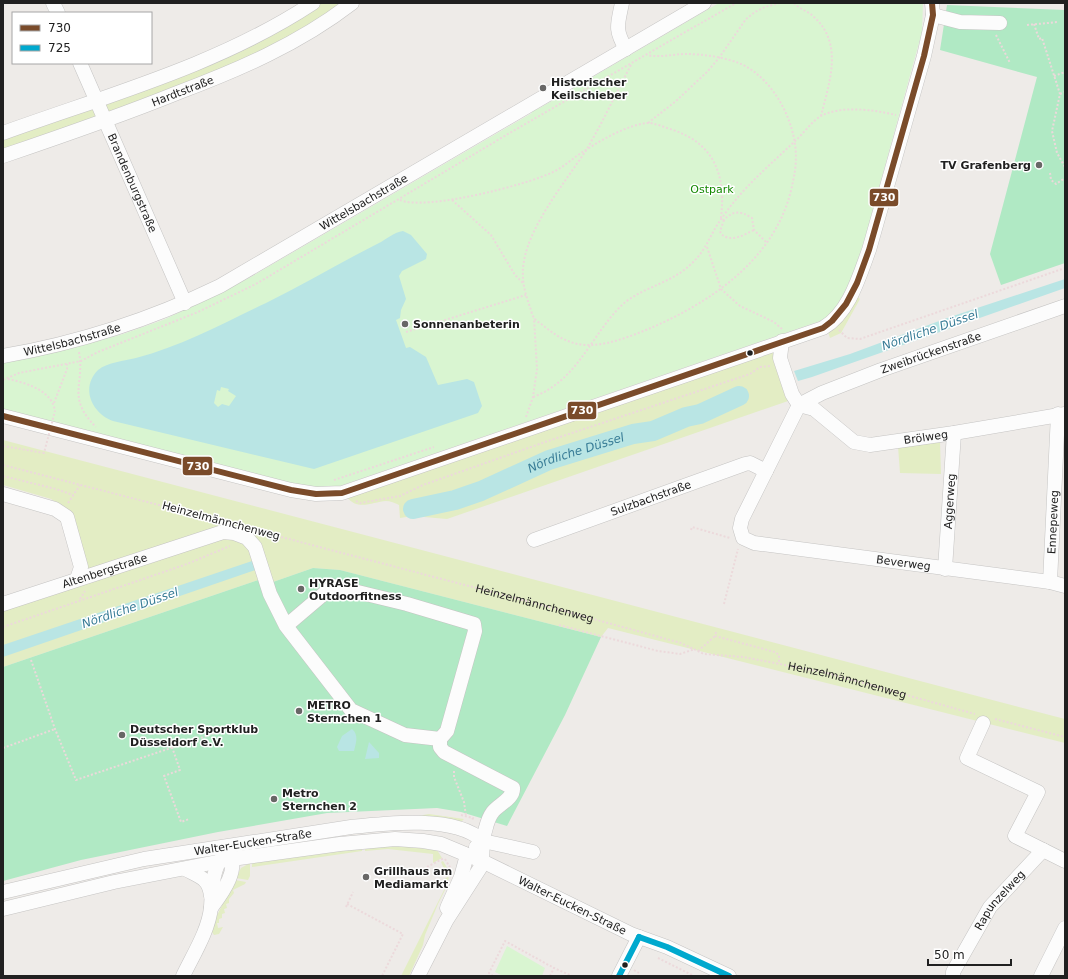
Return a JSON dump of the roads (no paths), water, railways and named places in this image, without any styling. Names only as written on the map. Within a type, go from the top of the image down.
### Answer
[{"type":"street","points":[[53,3],[58,12]]},
{"type":"street","name":"Hardtstraße","points":[[3,134],[218,54],[259,36],[313,3]]},
{"type":"street","name":"Hardtstraße","points":[[3,156],[104,122],[227,74],[269,55],[306,34],[352,3]]},
{"type":"street","points":[[622,3],[617,26],[618,36],[626,49]]},
{"type":"street","name":"Wittelsbachstraße","points":[[3,356],[36,350],[73,340],[167,311],[185,303],[261,263],[704,3]]},
{"type":"street","points":[[3,416],[291,490],[316,494],[346,491],[780,334],[823,328],[832,323],[847,301],[869,250],[900,116],[924,56],[933,9],[960,22],[995,24]]},
{"type":"street","name":"Brandenburgstraße","points":[[80,64],[104,122],[185,303]]},
{"type":"street","name":"Zweibrückenstraße","points":[[799,404],[822,393],[881,370],[1065,306]]},
{"type":"street","points":[[766,471],[799,404],[792,394],[780,358],[780,334]]},
{"type":"street","name":"Brölweg","points":[[799,404],[814,409],[848,438],[860,445],[954,434],[1062,414]]},
{"type":"street","name":"Ennepeweg","points":[[1050,582],[1062,414]]},
{"type":"street","name":"Aggerweg","points":[[945,569],[954,434]]},
{"type":"street","name":"Sulzbachstraße","points":[[534,540],[745,464],[750,463],[766,471]]},
{"type":"street","name":"Beverweg","points":[[766,471],[740,525],[740,532],[743,538],[754,543],[1050,582],[1065,586]]},
{"type":"street","points":[[3,494],[62,512],[69,521],[81,567],[77,579]]},
{"type":"street","name":"Altenbergstraße","points":[[3,604],[223,532],[231,532],[252,534],[256,547],[265,598],[286,626]]},
{"type":"street","points":[[418,976],[446,921],[477,875],[482,861],[482,841],[491,814],[511,796],[513,788],[444,752],[440,747],[440,739],[446,731],[475,631],[474,624],[407,604],[333,586],[286,626],[351,710],[405,735],[440,739]]},
{"type":"street","points":[[985,719],[967,758],[1038,792],[1016,836],[1065,861]]},
{"type":"street","name":"Walter-Eucken-Straße","points":[[3,910],[114,882],[185,869],[226,855],[261,840],[375,825],[433,824],[464,829],[472,832],[482,841]]},
{"type":"street","name":"Walter-Eucken-Straße","points":[[3,892],[144,859],[226,855],[395,839],[441,844],[482,861],[639,937],[667,947],[729,976]]},
{"type":"street","points":[[482,841],[533,852]]},
{"type":"street","points":[[446,921],[448,905],[461,877],[467,855],[482,841]]},
{"type":"street","name":"Rapunzelweg","points":[[953,976],[953,972],[972,936],[990,907],[1043,850]]},
{"type":"street","points":[[183,976],[202,935],[226,855]]},
{"type":"street","points":[[185,869],[207,881],[210,887],[211,902]]},
{"type":"street","points":[[1041,976],[1065,928]]},
{"type":"street","points":[[619,976],[639,937]]},
{"type":"water","points":[[403,231],[411,235],[427,254],[426,259],[402,271],[399,276],[406,299],[401,310],[400,318],[396,320],[406,348],[410,347],[426,357],[438,385],[467,379],[474,382],[482,406],[478,413],[314,469],[113,421],[99,412],[94,406],[89,392],[90,384],[93,377],[102,367],[111,363],[153,353],[202,334],[280,296]],"holes":[[[221,387],[229,389],[228,391],[236,396],[229,406],[222,404],[218,407],[214,403],[217,390],[220,391]]]},
{"type":"water","points":[[1065,279],[1065,288],[812,377],[798,381],[794,371],[850,354],[950,317]]},
{"type":"water","points":[[255,560],[258,569],[3,657],[3,645]]},
{"type":"water","points":[[352,729],[356,734],[354,751],[339,751],[337,747],[342,736]]},
{"type":"water","points":[[369,742],[379,753],[379,758],[365,759]]},
{"type":"waterway","name":"Nördliche Düssel","points":[[413,509],[455,500],[481,491],[549,460],[633,434],[653,431],[686,417],[700,414],[739,396]]},
{"type":"place","name":"Historischer Keilschieber","points":[[543,88]]},
{"type":"place","name":"TV Grafenberg","points":[[1039,165]]},
{"type":"place","name":"Sonnenanbeterin","points":[[405,324]]},
{"type":"place","name":"HYRASE Outdoorfitness","points":[[301,589]]},
{"type":"place","name":"METRO Sternchen 1","points":[[299,711]]},
{"type":"place","name":"Deutscher Sportklub Düsseldorf e.V.","points":[[122,735]]},
{"type":"place","name":"Metro Sternchen 2","points":[[274,799]]},
{"type":"place","name":"Grillhaus am Mediamarkt","points":[[366,877]]},
{"type":"park label","name":"Ostpark","points":[[712,189]]}]
